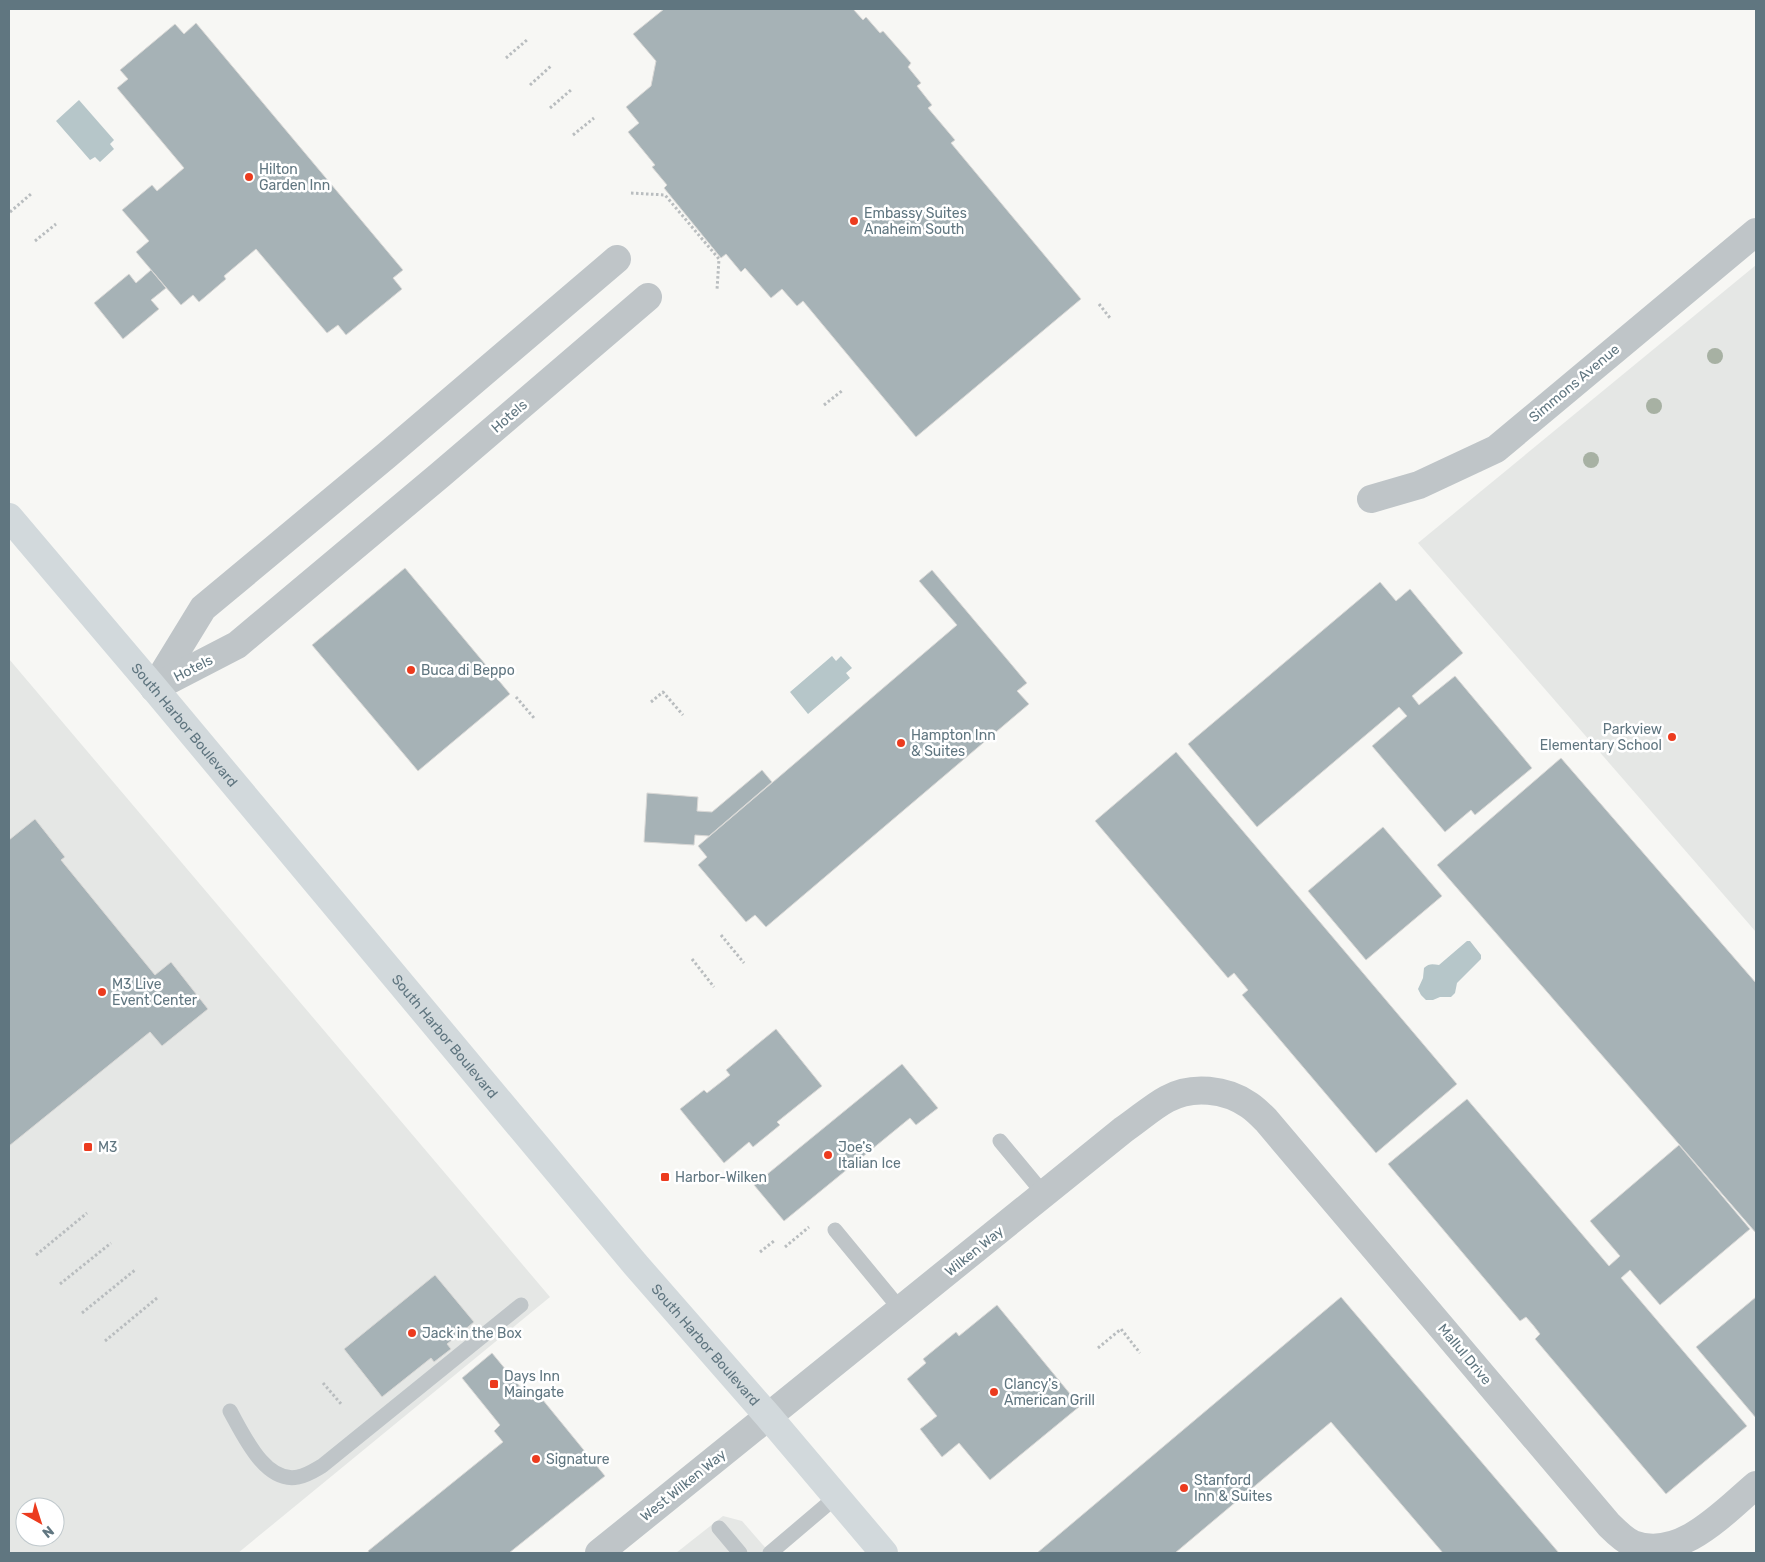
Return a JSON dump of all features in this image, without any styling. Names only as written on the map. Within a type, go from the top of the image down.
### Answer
[{"type":"main road","name":"South Harbor Boulevard","points":[[9,517],[641,1271],[768,1416],[836,1497],[878,1551]]},
{"type":"street","name":"Simmons Avenue","points":[[1372,499],[1420,485],[1496,449],[1756,232]]},
{"type":"street","name":"Hotels","points":[[154,688],[203,608],[387,455],[617,259]]},
{"type":"street","name":"Hotels","points":[[154,688],[237,645],[426,487],[648,297]]},
{"type":"street","name":"Mallul Drive","points":[[1184,1092],[1202,1090],[1224,1093],[1250,1105],[1266,1120],[1621,1537],[1633,1544],[1661,1550],[1691,1537],[1705,1528],[1756,1485]]},
{"type":"street","name":"Wilken Way","points":[[768,1416],[1123,1130],[1168,1098],[1184,1092]]},
{"type":"street","name":"West Wilken Way","points":[[599,1553],[768,1416]]},
{"type":"lane","points":[[1000,1141],[1044,1194]]},
{"type":"lane","points":[[835,1230],[901,1310]]},
{"type":"lane","points":[[230,1411],[251,1448],[269,1469],[276,1474],[297,1478],[322,1466],[521,1305]]},
{"type":"lane","points":[[770,1553],[836,1497]]},
{"type":"lane","points":[[719,1528],[740,1553]]},
{"type":"path","points":[[506,58],[528,39]]},
{"type":"path","points":[[530,84],[551,66]]},
{"type":"path","points":[[550,108],[571,90]]},
{"type":"path","points":[[573,135],[594,118]]},
{"type":"path","points":[[631,193],[665,196],[719,259],[717,290]]},
{"type":"path","points":[[10,212],[31,194]]},
{"type":"path","points":[[35,241],[56,224]]},
{"type":"path","points":[[1099,304],[1110,318]]},
{"type":"path","points":[[824,405],[843,390]]},
{"type":"path","points":[[651,702],[663,692],[683,715]]},
{"type":"path","points":[[516,696],[534,718]]},
{"type":"path","points":[[721,935],[744,963]]},
{"type":"path","points":[[692,959],[714,987]]},
{"type":"path","points":[[36,1254],[87,1213]]},
{"type":"path","points":[[785,1247],[809,1227]]},
{"type":"path","points":[[760,1252],[774,1241]]},
{"type":"path","points":[[60,1284],[111,1243]]},
{"type":"path","points":[[82,1313],[135,1270]]},
{"type":"path","points":[[105,1341],[157,1298]]},
{"type":"path","points":[[1098,1348],[1120,1329],[1140,1353]]},
{"type":"path","points":[[323,1383],[342,1405]]},
{"type":"shaded area","points":[[79,100],[114,140],[110,144],[114,149],[100,162],[95,157],[90,160],[56,121]]},
{"type":"shaded area","name":"Parkview Elementary School","points":[[1756,265],[1756,932],[1418,543]]},
{"type":"shaded area","points":[[832,656],[836,661],[841,656],[852,668],[846,673],[850,678],[808,714],[790,692]]},
{"type":"shaded area","points":[[9,659],[550,1297],[238,1553],[9,1553]]},
{"type":"shaded area","points":[[1467,941],[1470,941],[1481,955],[1481,959],[1457,983],[1455,993],[1451,997],[1426,1000],[1418,989],[1423,978],[1424,968],[1433,964],[1439,965]]},
{"type":"shaded area","points":[[723,1516],[742,1521],[770,1553],[676,1553]]},
{"type":"building","name":"Embassy Suites Anaheim South","points":[[664,9],[853,9],[863,20],[866,17],[880,33],[883,31],[911,63],[908,67],[921,83],[917,86],[932,105],[928,108],[955,140],[951,143],[1081,299],[916,437],[803,301],[797,306],[782,289],[771,298],[745,268],[741,272],[726,254],[721,258],[664,188],[667,185],[652,167],[655,165],[628,132],[639,123],[626,107],[651,86],[656,61],[633,34]]},
{"type":"building","name":"Hilton Garden Inn","points":[[196,23],[403,270],[393,278],[402,289],[346,335],[338,325],[327,333],[256,249],[224,276],[226,279],[199,302],[193,295],[181,305],[136,252],[149,241],[122,210],[152,185],[157,191],[184,168],[117,88],[128,79],[120,70],[175,24],[184,34]]},
{"type":"building","points":[[151,270],[166,288],[151,300],[159,309],[123,339],[94,303],[129,274],[136,283]]},
{"type":"building","name":"Buca di Beppo","points":[[405,568],[510,694],[418,771],[312,645]]},
{"type":"building","name":"Hampton Inn & Suites","points":[[932,570],[1027,683],[1017,691],[1029,704],[766,927],[755,915],[746,922],[698,865],[707,857],[698,846],[957,625],[919,581]]},
{"type":"building","points":[[1380,582],[1396,601],[1410,589],[1463,653],[1412,696],[1419,705],[1455,676],[1532,768],[1475,815],[1471,810],[1445,832],[1372,746],[1407,716],[1399,707],[1257,827],[1188,744]]},
{"type":"building","points":[[1176,752],[1457,1084],[1376,1153],[1242,995],[1248,990],[1234,973],[1228,978],[1095,821]]},
{"type":"building","points":[[1561,758],[1756,983],[1756,1233],[1437,865]]},
{"type":"building","points":[[762,770],[772,782],[709,836],[695,835],[694,845],[644,842],[647,793],[698,797],[697,811],[712,812]]},
{"type":"building","name":"M3 Live Event Center","points":[[35,819],[65,857],[61,860],[155,975],[171,962],[208,1009],[162,1046],[150,1032],[9,1146],[9,840]]},
{"type":"building","points":[[1383,827],[1442,896],[1366,960],[1308,891]]},
{"type":"building","points":[[776,1029],[822,1086],[777,1122],[780,1125],[753,1147],[749,1142],[724,1163],[680,1109],[704,1090],[707,1093],[730,1075],[726,1070]]},
{"type":"building","name":"Joe's Italian Ice","points":[[902,1064],[938,1108],[916,1125],[910,1118],[784,1221],[754,1185]]},
{"type":"building","points":[[1467,1099],[1609,1266],[1620,1256],[1590,1221],[1679,1145],[1750,1229],[1660,1305],[1630,1270],[1621,1278],[1747,1426],[1666,1494],[1535,1339],[1540,1334],[1533,1325],[1526,1317],[1520,1321],[1388,1164]]},
{"type":"building","name":"Jack in the Box","points":[[435,1275],[474,1322],[447,1344],[451,1349],[434,1362],[431,1358],[382,1397],[344,1349]]},
{"type":"building","name":"Stanford Inn & Suites","points":[[1341,1297],[1559,1553],[1443,1553],[1331,1422],[1175,1553],[1037,1553]]},
{"type":"building","points":[[1756,1297],[1756,1418],[1696,1347]]},
{"type":"building","name":"Clancy's American Grill","points":[[997,1305],[1080,1406],[990,1480],[959,1443],[942,1457],[920,1429],[937,1416],[907,1379],[926,1363],[923,1359],[956,1332],[959,1336]]},
{"type":"building","name":"Signature","points":[[492,1353],[531,1400],[538,1394],[605,1476],[509,1553],[369,1553],[368,1551],[503,1442],[494,1431],[500,1425],[462,1378]]},
{"type":"place","name":"Hilton Garden Inn","points":[[249,177]]},
{"type":"place","name":"Embassy Suites Anaheim South","points":[[854,221]]},
{"type":"place","name":"Buca di Beppo","points":[[411,670]]},
{"type":"place","name":"Parkview Elementary School","points":[[1672,737]]},
{"type":"place","name":"Hampton Inn & Suites","points":[[901,743]]},
{"type":"place","name":"M3 Live Event Center","points":[[102,992]]},
{"type":"place","name":"M3","points":[[88,1147]]},
{"type":"place","name":"Joe's Italian Ice","points":[[828,1155]]},
{"type":"place","name":"Harbor-Wilken","points":[[665,1177]]},
{"type":"place","name":"Jack in the Box","points":[[412,1333]]},
{"type":"place","name":"Days Inn Maingate","points":[[494,1384]]},
{"type":"place","name":"Clancy's American Grill","points":[[994,1392]]},
{"type":"place","name":"Signature","points":[[536,1459]]},
{"type":"place","name":"Stanford Inn & Suites","points":[[1184,1488]]}]
